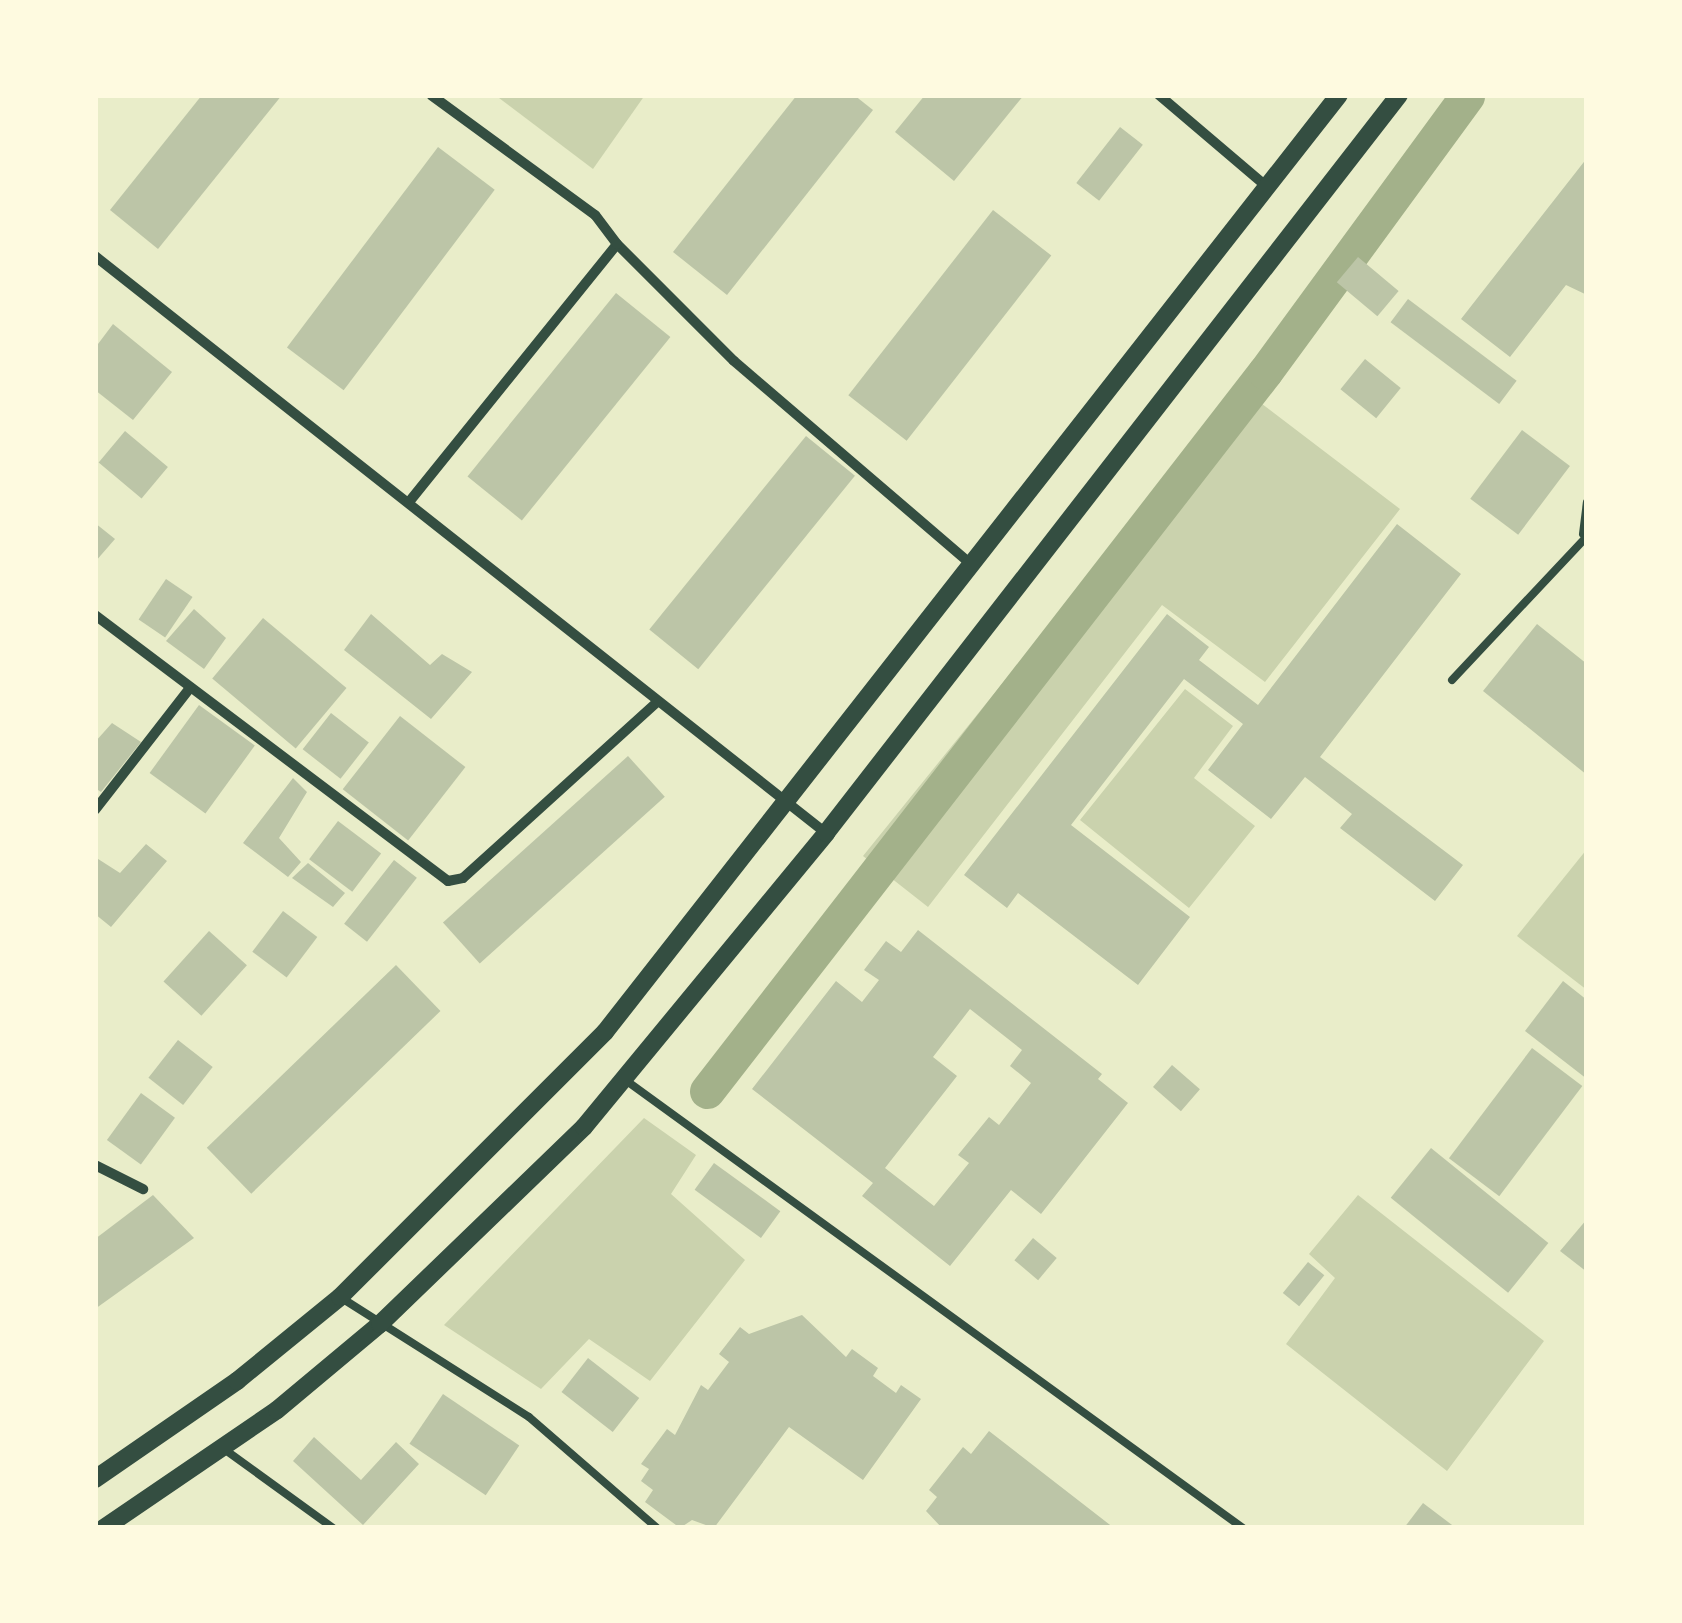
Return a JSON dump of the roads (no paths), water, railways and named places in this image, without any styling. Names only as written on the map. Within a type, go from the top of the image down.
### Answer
[{"type":"street","points":[[431,95],[595,214],[617,244],[734,361],[973,566]]},
{"type":"street","points":[[1158,95],[1267,187]]},
{"type":"street","points":[[95,1480],[237,1381],[340,1298],[605,1032],[1339,95]]},
{"type":"street","points":[[104,1528],[223,1448],[380,1324],[584,1127],[826,834],[1400,95]]},
{"type":"street","points":[[409,502],[617,244]]},
{"type":"street","points":[[95,256],[826,834]]},
{"type":"street","points":[[95,615],[448,881],[463,878],[658,701]]},
{"type":"street","points":[[95,810],[190,688]]},
{"type":"street","points":[[95,1165],[143,1189]]},
{"type":"lane","points":[[1452,680],[1585,535],[1587,502]]},
{"type":"lane","points":[[624,1079],[1243,1528]]},
{"type":"lane","points":[[340,1298],[530,1417],[657,1528]]},
{"type":"lane","points":[[223,1448],[334,1528]]},
{"type":"waterway","points":[[707,1091],[1265,372],[1467,96]]}]
